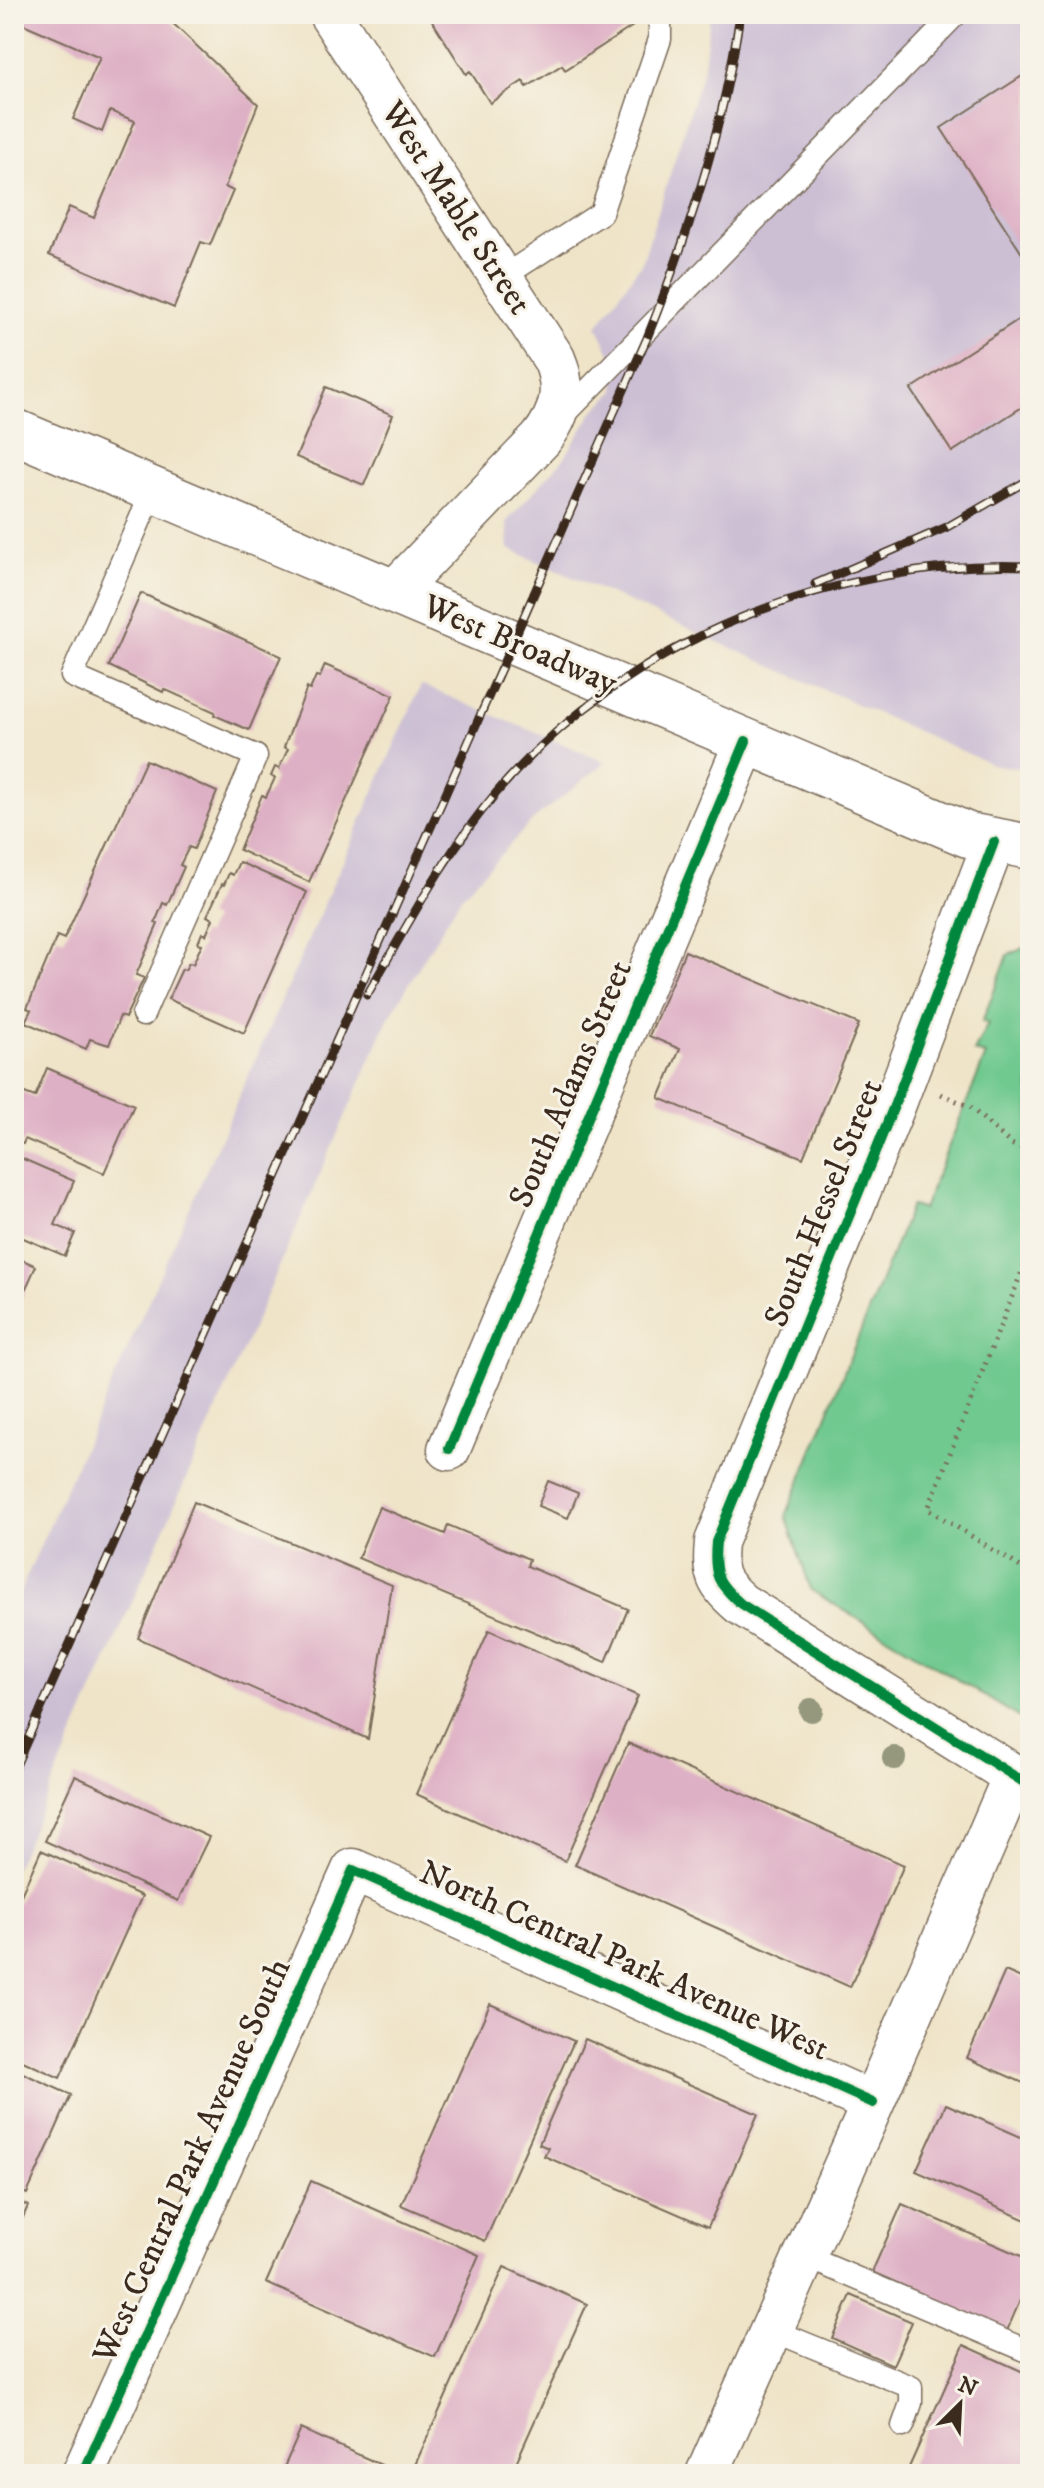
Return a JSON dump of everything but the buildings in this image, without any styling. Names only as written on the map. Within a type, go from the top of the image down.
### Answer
[{"type":"main road","name":"West Broadway","points":[[14,431],[968,835],[1012,844]]},
{"type":"street","name":"West Mable Street","points":[[330,14],[554,359],[561,375],[562,392],[550,424]]},
{"type":"street","points":[[394,592],[550,424]]},
{"type":"street","name":"South Adams Street","points":[[449,1449],[746,741]]},
{"type":"street","name":"South Hessel Street","points":[[1012,844],[894,1106],[716,1542],[714,1565],[720,1586],[741,1604],[1022,1781]]},
{"type":"street","points":[[707,2474],[873,2103],[1022,1781]]},
{"type":"street","name":"North Central Park Avenue West","points":[[353,1870],[873,2103]]},
{"type":"street","name":"West Central Park Avenue South","points":[[83,2474],[353,1870]]},
{"type":"lane","points":[[501,278],[601,213],[660,39],[660,14]]},
{"type":"lane","points":[[550,424],[956,14]]},
{"type":"lane","points":[[143,1015],[256,756],[72,676],[153,490]]},
{"type":"lane","points":[[804,2256],[1030,2352]]},
{"type":"lane","points":[[772,2330],[911,2387],[911,2403],[903,2426]]},
{"type":"path","points":[[939,1093],[970,1107],[1011,1144],[1030,1151]]},
{"type":"path","points":[[1030,1251],[928,1509],[1030,1573]]},
{"type":"shaded area","points":[[710,14],[1030,14],[1030,770],[991,764],[509,549],[507,521],[563,460],[593,412],[615,391],[612,357],[597,326],[642,263],[704,66]]},
{"type":"shaded area","points":[[421,685],[606,762],[533,820],[461,897],[388,1019],[14,1871],[14,1605]]},
{"type":"green space","points":[[1030,945],[1030,1724],[811,1590],[786,1516],[911,1206],[923,1209],[986,1055],[974,1052],[988,1023],[982,1022],[1008,955]]},
{"type":"railway","points":[[14,1770],[647,338],[677,259],[715,138],[740,14]]},
{"type":"railway","points":[[815,584],[947,527],[1030,479]]},
{"type":"railway","points":[[367,995],[428,890],[478,815],[549,738],[608,691],[671,652],[738,619],[808,594],[881,577],[955,567],[1030,566]]},
{"type":"cycle path","points":[[449,1449],[746,741]]},
{"type":"cycle path","points":[[994,842],[894,1106],[716,1542],[715,1563],[718,1578],[741,1604],[1030,1786]]},
{"type":"cycle path","points":[[83,2474],[353,1870],[873,2103]]}]
